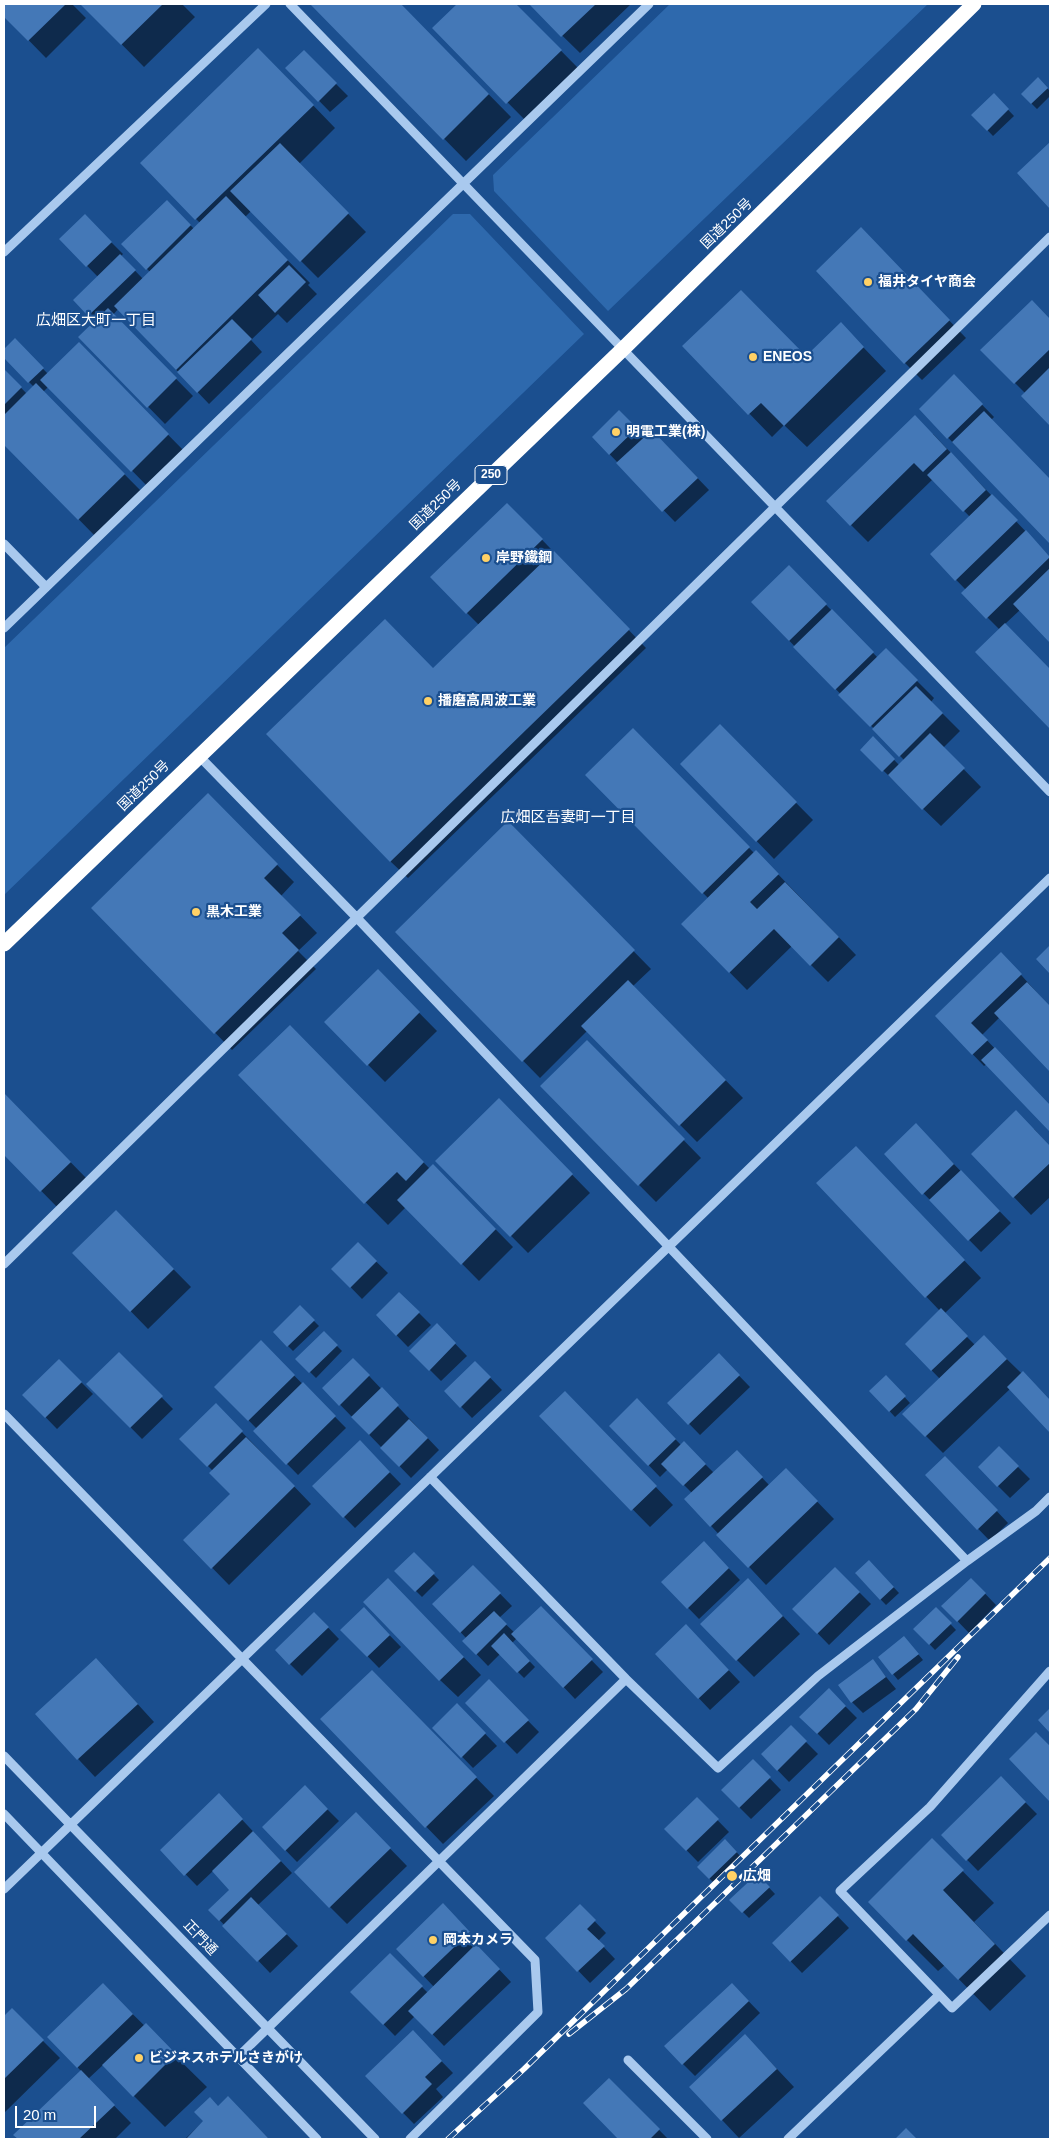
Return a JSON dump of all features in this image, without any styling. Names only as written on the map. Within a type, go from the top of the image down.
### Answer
[{"type":"highway","name":"国道250号","points":[[4,944],[624,348],[974,4]]},
{"type":"street","points":[[4,252],[266,4]]},
{"type":"street","points":[[290,4],[624,348],[1050,792]]},
{"type":"street","points":[[4,628],[649,4]]},
{"type":"street","points":[[4,1264],[1050,238]]},
{"type":"street","points":[[4,544],[46,587]]},
{"type":"street","points":[[198,756],[356,918],[967,1561]]},
{"type":"street","points":[[4,1889],[1050,878]]},
{"type":"street","points":[[4,1414],[535,1960],[538,2012],[410,2139]]},
{"type":"street","points":[[430,1477],[626,1679],[718,1768],[818,1676],[967,1561],[1036,1511],[1050,1497]]},
{"type":"street","points":[[1050,1671],[930,1806],[840,1891],[952,2008],[1050,1914]]},
{"type":"street","points":[[238,2057],[626,1679]]},
{"type":"street","name":"正門通","points":[[4,1756],[375,2139]]},
{"type":"street","points":[[4,1814],[317,2139]]},
{"type":"street","points":[[788,2139],[940,1995]]},
{"type":"street","points":[[628,2060],[707,2139]]},
{"type":"shaded area","points":[[670,4],[928,4],[608,311],[494,191],[493,175]]},
{"type":"shaded area","points":[[453,214],[470,214],[584,334],[4,895],[4,648]]},
{"type":"building","points":[[4,4],[66,4],[28,41],[4,17]]},
{"type":"building","points":[[80,4],[163,4],[121,45]]},
{"type":"building","points":[[310,4],[401,4],[489,94],[443,140]]},
{"type":"building","points":[[457,4],[516,4],[562,50],[506,104],[432,28]]},
{"type":"building","points":[[529,4],[596,4],[561,37]]},
{"type":"building","points":[[258,48],[314,105],[195,220],[140,163]]},
{"type":"building","points":[[304,50],[337,83],[318,102],[285,68]]},
{"type":"building","points":[[1038,77],[1048,88],[1031,104],[1021,94]]},
{"type":"building","points":[[994,93],[1009,109],[987,131],[971,115]]},
{"type":"building","points":[[1050,142],[1050,209],[1017,173]]},
{"type":"building","points":[[280,143],[349,213],[300,262],[230,191]]},
{"type":"building","points":[[226,196],[288,260],[176,370],[114,306]]},
{"type":"building","points":[[167,200],[191,225],[146,270],[121,244]]},
{"type":"building","points":[[85,214],[112,242],[86,267],[59,239]]},
{"type":"building","points":[[861,227],[950,320],[904,364],[816,271]]},
{"type":"building","points":[[120,254],[136,270],[88,316],[73,300]]},
{"type":"building","points":[[289,265],[306,282],[275,313],[258,295]]},
{"type":"building","points":[[741,290],[806,356],[841,322],[864,347],[784,426],[761,403],[748,415],[682,346]]},
{"type":"building","points":[[1032,300],[1050,319],[1050,349],[1014,384],[980,350]]},
{"type":"building","points":[[108,308],[177,378],[147,408],[78,337]]},
{"type":"building","points":[[232,319],[252,339],[197,393],[177,372]]},
{"type":"building","points":[[15,338],[44,368],[28,383],[4,358],[4,349]]},
{"type":"building","points":[[79,342],[169,434],[131,472],[40,380]]},
{"type":"building","points":[[1050,367],[1050,426],[1021,396]]},
{"type":"building","points":[[4,369],[22,387],[4,405]]},
{"type":"building","points":[[954,374],[983,404],[947,439],[919,409]]},
{"type":"building","points":[[36,383],[125,474],[78,520],[4,445],[4,415]]},
{"type":"building","points":[[619,410],[637,428],[609,455],[592,437]]},
{"type":"building","points":[[984,411],[1050,479],[1050,544],[952,442]]},
{"type":"building","points":[[915,415],[947,449],[923,472],[914,463],[850,526],[826,501]]},
{"type":"building","points":[[652,430],[698,478],[662,512],[616,463]]},
{"type":"building","points":[[951,452],[986,490],[963,512],[927,475]]},
{"type":"building","points":[[992,494],[1018,520],[955,581],[930,554]]},
{"type":"building","name":"岸野鐵鋼","points":[[507,503],[543,539],[466,614],[430,577]]},
{"type":"building","points":[[1026,530],[1050,557],[986,619],[961,593]]},
{"type":"building","name":"播磨高周波工業","points":[[554,551],[630,629],[390,862],[266,734],[385,619],[433,668]]},
{"type":"building","points":[[789,565],[827,604],[789,641],[751,602]]},
{"type":"building","points":[[1050,568],[1050,643],[1013,604]]},
{"type":"building","points":[[832,609],[874,652],[835,690],[793,647]]},
{"type":"building","points":[[1005,623],[1050,669],[1050,729],[975,652]]},
{"type":"building","points":[[886,648],[918,680],[870,727],[838,695]]},
{"type":"building","points":[[916,686],[943,713],[899,757],[872,729]]},
{"type":"building","points":[[720,724],[797,802],[756,842],[680,764]]},
{"type":"building","points":[[633,728],[750,847],[702,894],[585,775]]},
{"type":"building","points":[[930,733],[965,768],[922,810],[888,775]]},
{"type":"building","points":[[873,736],[895,759],[882,772],[860,750]]},
{"type":"building","name":"黒木工業","points":[[208,793],[278,864],[264,878],[301,915],[282,933],[299,950],[214,1034],[91,908]]},
{"type":"building","points":[[508,821],[635,950],[522,1062],[395,932]]},
{"type":"building","points":[[756,850],[779,874],[750,902],[757,909],[785,882],[839,937],[810,966],[774,929],[729,973],[681,924]]},
{"type":"building","points":[[1050,945],[1050,974],[1036,959]]},
{"type":"building","points":[[1001,952],[1022,974],[971,1023],[988,1040],[972,1055],[935,1016]]},
{"type":"building","points":[[378,969],[420,1012],[367,1066],[324,1022]]},
{"type":"building","points":[[628,980],[726,1080],[679,1126],[581,1026]]},
{"type":"building","points":[[1027,982],[1050,1006],[1050,1072],[994,1013]]},
{"type":"building","points":[[290,1025],[424,1162],[406,1181],[397,1172],[364,1204],[238,1075]]},
{"type":"building","points":[[587,1040],[685,1139],[638,1186],[540,1086]]},
{"type":"building","points":[[995,1047],[1050,1105],[1049,1131],[981,1060]]},
{"type":"building","points":[[4,1093],[71,1162],[40,1192],[4,1155]]},
{"type":"building","points":[[499,1098],[573,1174],[510,1237],[435,1161]]},
{"type":"building","points":[[1016,1110],[1050,1146],[1050,1163],[1013,1198],[971,1154]]},
{"type":"building","points":[[916,1123],[954,1164],[922,1195],[884,1154]]},
{"type":"building","points":[[856,1146],[965,1260],[925,1298],[816,1183]]},
{"type":"building","points":[[433,1164],[496,1229],[461,1265],[397,1200]]},
{"type":"building","points":[[961,1170],[1000,1211],[968,1241],[929,1200]]},
{"type":"building","points":[[116,1210],[174,1269],[130,1312],[72,1253]]},
{"type":"building","points":[[358,1242],[377,1261],[350,1288],[331,1269]]},
{"type":"building","points":[[399,1292],[420,1312],[396,1336],[376,1315]]},
{"type":"building","points":[[300,1305],[315,1320],[287,1347],[273,1332]]},
{"type":"building","points":[[941,1308],[968,1336],[931,1371],[905,1344]]},
{"type":"building","points":[[437,1323],[456,1343],[429,1371],[409,1351]]},
{"type":"building","points":[[324,1331],[338,1345],[309,1373],[295,1359]]},
{"type":"building","points":[[984,1335],[1007,1359],[925,1437],[902,1414]]},
{"type":"building","points":[[261,1340],[295,1375],[248,1421],[214,1387]]},
{"type":"building","points":[[119,1352],[163,1396],[130,1428],[86,1384]]},
{"type":"building","points":[[719,1353],[740,1375],[688,1425],[667,1403]]},
{"type":"building","points":[[353,1358],[370,1375],[339,1406],[322,1388]]},
{"type":"building","points":[[59,1359],[82,1382],[45,1418],[22,1395]]},
{"type":"building","points":[[475,1361],[491,1377],[460,1408],[444,1391]]},
{"type":"building","points":[[1023,1371],[1050,1400],[1050,1433],[1007,1387]]},
{"type":"building","points":[[886,1375],[906,1396],[889,1412],[869,1391]]},
{"type":"building","points":[[303,1382],[336,1416],[286,1465],[253,1431]]},
{"type":"building","points":[[382,1387],[399,1405],[369,1435],[351,1417]]},
{"type":"building","points":[[565,1391],[657,1486],[631,1511],[539,1416]]},
{"type":"building","points":[[637,1398],[676,1439],[648,1466],[609,1426]]},
{"type":"building","points":[[216,1403],[243,1431],[207,1467],[179,1439]]},
{"type":"building","points":[[409,1419],[428,1438],[399,1467],[380,1448]]},
{"type":"building","points":[[246,1437],[295,1486],[211,1569],[183,1540],[230,1494],[209,1473]]},
{"type":"building","points":[[360,1440],[390,1472],[343,1518],[312,1486]]},
{"type":"building","points":[[684,1441],[706,1464],[683,1486],[661,1464]]},
{"type":"building","points":[[999,1446],[1019,1466],[997,1487],[978,1467]]},
{"type":"building","points":[[737,1450],[763,1477],[710,1527],[684,1499]]},
{"type":"building","points":[[945,1456],[998,1510],[977,1530],[925,1475]]},
{"type":"building","points":[[786,1468],[818,1501],[748,1568],[716,1535]]},
{"type":"building","points":[[704,1541],[729,1568],[687,1609],[661,1582]]},
{"type":"building","points":[[414,1552],[435,1573],[415,1592],[394,1571]]},
{"type":"building","points":[[869,1560],[894,1587],[880,1600],[855,1573]]},
{"type":"building","points":[[473,1565],[501,1593],[460,1633],[432,1604]]},
{"type":"building","points":[[835,1567],[860,1592],[817,1634],[792,1609]]},
{"type":"building","points":[[388,1578],[464,1657],[439,1681],[363,1602]]},
{"type":"building","points":[[748,1578],[783,1616],[736,1661],[700,1624]]},
{"type":"building","points":[[971,1578],[986,1593],[957,1622],[941,1606]]},
{"type":"building","points":[[541,1606],[593,1659],[563,1688],[511,1634]]},
{"type":"building","points":[[364,1607],[390,1635],[367,1657],[340,1630]]},
{"type":"building","points":[[936,1607],[952,1623],[929,1645],[913,1629]]},
{"type":"building","points":[[494,1611],[507,1624],[476,1655],[462,1641]]},
{"type":"building","points":[[314,1612],[329,1627],[289,1665],[275,1650]]},
{"type":"building","points":[[686,1624],[729,1670],[698,1699],[655,1654]]},
{"type":"building","points":[[504,1633],[530,1661],[517,1673],[491,1646]]},
{"type":"building","points":[[904,1636],[919,1654],[892,1675],[878,1657]]},
{"type":"building","points":[[96,1658],[138,1704],[77,1760],[35,1714]]},
{"type":"building","points":[[873,1659],[886,1677],[851,1703],[838,1685]]},
{"type":"building","points":[[372,1670],[477,1777],[425,1828],[320,1719]]},
{"type":"building","points":[[489,1679],[529,1720],[504,1743],[465,1703]]},
{"type":"building","points":[[829,1688],[846,1706],[817,1734],[799,1717]]},
{"type":"building","points":[[457,1703],[486,1733],[461,1758],[432,1728]]},
{"type":"building","points":[[1050,1708],[1050,1733],[1038,1720]]},
{"type":"building","points":[[791,1725],[807,1741],[777,1771],[761,1754]]},
{"type":"building","points":[[1036,1732],[1050,1746],[1050,1802],[1009,1759]]},
{"type":"building","points":[[753,1759],[771,1777],[739,1808],[721,1790]]},
{"type":"building","points":[[1001,1776],[1026,1802],[966,1861],[941,1835]]},
{"type":"building","points":[[305,1785],[328,1809],[285,1851],[262,1827]]},
{"type":"building","points":[[219,1793],[243,1819],[184,1876],[160,1850]]},
{"type":"building","points":[[697,1797],[719,1819],[686,1851],[664,1829]]},
{"type":"building","points":[[356,1812],[391,1848],[329,1908],[294,1872]]},
{"type":"building","points":[[253,1831],[281,1861],[219,1921],[208,1910],[229,1890],[212,1871]]},
{"type":"building","points":[[932,1838],[964,1870],[943,1890],[995,1944],[958,1980],[913,1934],[906,1941],[868,1902]]},
{"type":"building","points":[[725,1839],[737,1852],[709,1879],[697,1867]]},
{"type":"building","points":[[757,1874],[770,1887],[742,1913],[729,1900]]},
{"type":"building","points":[[820,1896],[839,1915],[790,1962],[772,1943]]},
{"type":"building","points":[[251,1897],[287,1934],[257,1962],[222,1926]]},
{"type":"building","points":[[443,1903],[470,1932],[423,1977],[396,1949]]},
{"type":"building","points":[[580,1904],[596,1920],[587,1929],[605,1946],[577,1972],[545,1938]]},
{"type":"building","points":[[476,1944],[500,1969],[432,2035],[408,2011]]},
{"type":"building","points":[[390,1953],[423,1986],[383,2025],[350,1992]]},
{"type":"building","points":[[103,1983],[133,2014],[77,2068],[47,2037]]},
{"type":"building","points":[[732,1983],[749,2001],[682,2065],[664,2046]]},
{"type":"building","points":[[12,2008],[44,2040],[4,2079],[4,2016]]},
{"type":"building","points":[[146,2023],[176,2054],[133,2097],[102,2065]]},
{"type":"building","points":[[413,2030],[442,2061],[425,2077],[432,2084],[402,2114],[365,2076]]},
{"type":"building","points":[[745,2034],[777,2069],[721,2121],[689,2087]]},
{"type":"building","points":[[81,2070],[115,2105],[79,2139],[18,2139],[13,2135]]},
{"type":"building","points":[[609,2078],[660,2129],[650,2139],[618,2139],[583,2103]]},
{"type":"building","points":[[228,2096],[269,2139],[186,2139],[203,2121],[194,2112],[210,2097],[218,2106]]},
{"type":"building","points":[[906,2128],[917,2139],[895,2139]]},
{"type":"railway","points":[[448,2139],[524,2069],[1050,1558]]},
{"type":"railway","points":[[569,2034],[626,1989],[916,1709],[958,1657]]},
{"type":"place","name":"福井タイヤ商会","points":[[868,282]]},
{"type":"place","name":"ENEOS","points":[[753,357]]},
{"type":"place","name":"明電工業(株)","points":[[616,432]]},
{"type":"place","name":"岸野鐵鋼","points":[[486,558]]},
{"type":"place","name":"播磨高周波工業","points":[[428,701]]},
{"type":"place","name":"黒木工業","points":[[196,912]]},
{"type":"place","name":"広畑","points":[[732,1876]]},
{"type":"place","name":"岡本カメラ","points":[[433,1940]]},
{"type":"place","name":"ビジネスホテルさきがけ","points":[[139,2058]]},
{"type":"district","name":"広畑区大町一丁目","points":[[96,321]]},
{"type":"district","name":"広畑区吾妻町一丁目","points":[[568,818]]}]
